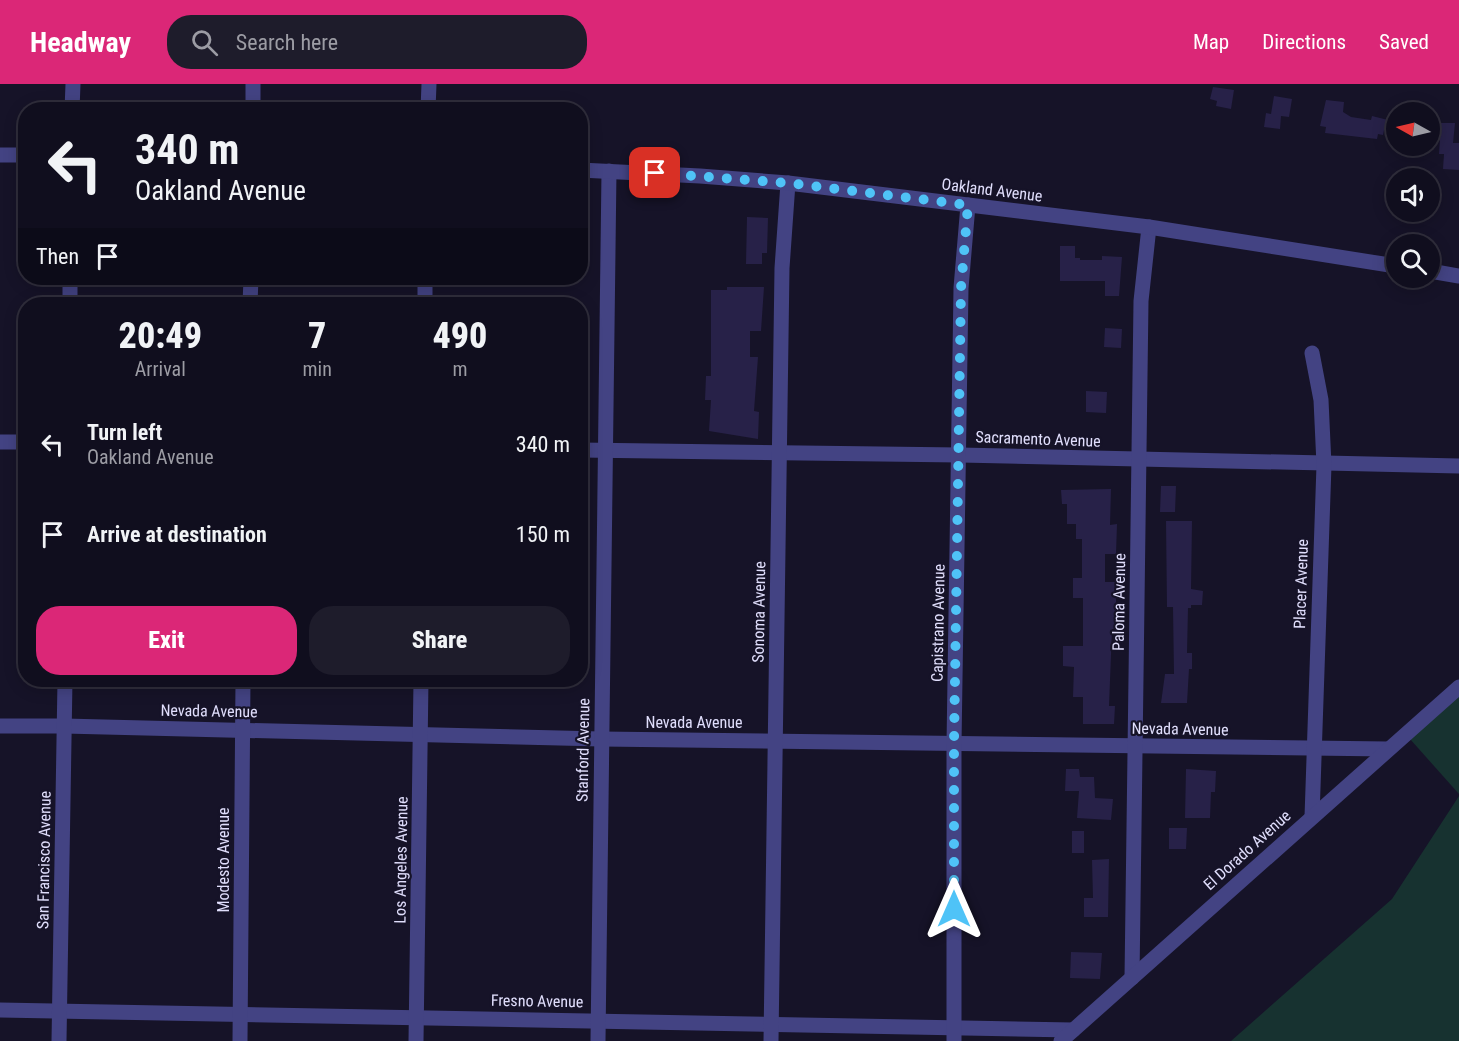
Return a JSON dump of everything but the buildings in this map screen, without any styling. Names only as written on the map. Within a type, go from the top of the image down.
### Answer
[{"type":"street","points":[[72,102],[73,84]]},
{"type":"street","points":[[253,84],[253,102]]},
{"type":"street","points":[[428,102],[429,84]]},
{"type":"street","points":[[0,155],[18,155]]},
{"type":"street","name":"Oakland Avenue","points":[[588,170],[788,183],[1149,227],[1386,264]]},
{"type":"street","name":"Stanford Avenue","points":[[598,1041],[609,171]]},
{"type":"street","name":"Sonoma Avenue","points":[[771,1041],[782,268],[788,183]]},
{"type":"street","name":"Capistrano Avenue","points":[[954,1034],[954,744],[961,288],[968,205]]},
{"type":"street","name":"Paloma Avenue","points":[[1132,978],[1142,302],[1149,227]]},
{"type":"street","points":[[1440,273],[1459,276]]},
{"type":"street","name":"Placer Avenue","points":[[1312,353],[1321,400],[1324,465],[1312,817]]},
{"type":"street","points":[[0,442],[18,442]]},
{"type":"street","name":"Sacramento Avenue","points":[[588,450],[960,455],[1324,465],[1459,466]]},
{"type":"street","name":"San Francisco Avenue","points":[[59,1041],[65,687]]},
{"type":"street","name":"Modesto Avenue","points":[[240,1041],[243,687]]},
{"type":"street","name":"Los Angeles Avenue","points":[[417,1041],[421,687]]},
{"type":"street","name":"El Dorado Avenue","points":[[1060,1041],[1459,687]]},
{"type":"street","name":"Nevada Avenue","points":[[0,726],[601,739],[1388,749]]},
{"type":"street","name":"Fresno Avenue","points":[[0,1010],[771,1024],[954,1034],[1073,1030]]},
{"type":"green space","points":[[1459,696],[1459,794],[1410,739]]},
{"type":"green space","points":[[1459,796],[1459,1041],[1231,1041],[1392,899]]},
{"type":"route","points":[[655,173],[788,183],[968,205],[961,288],[954,744],[954,909]]}]
